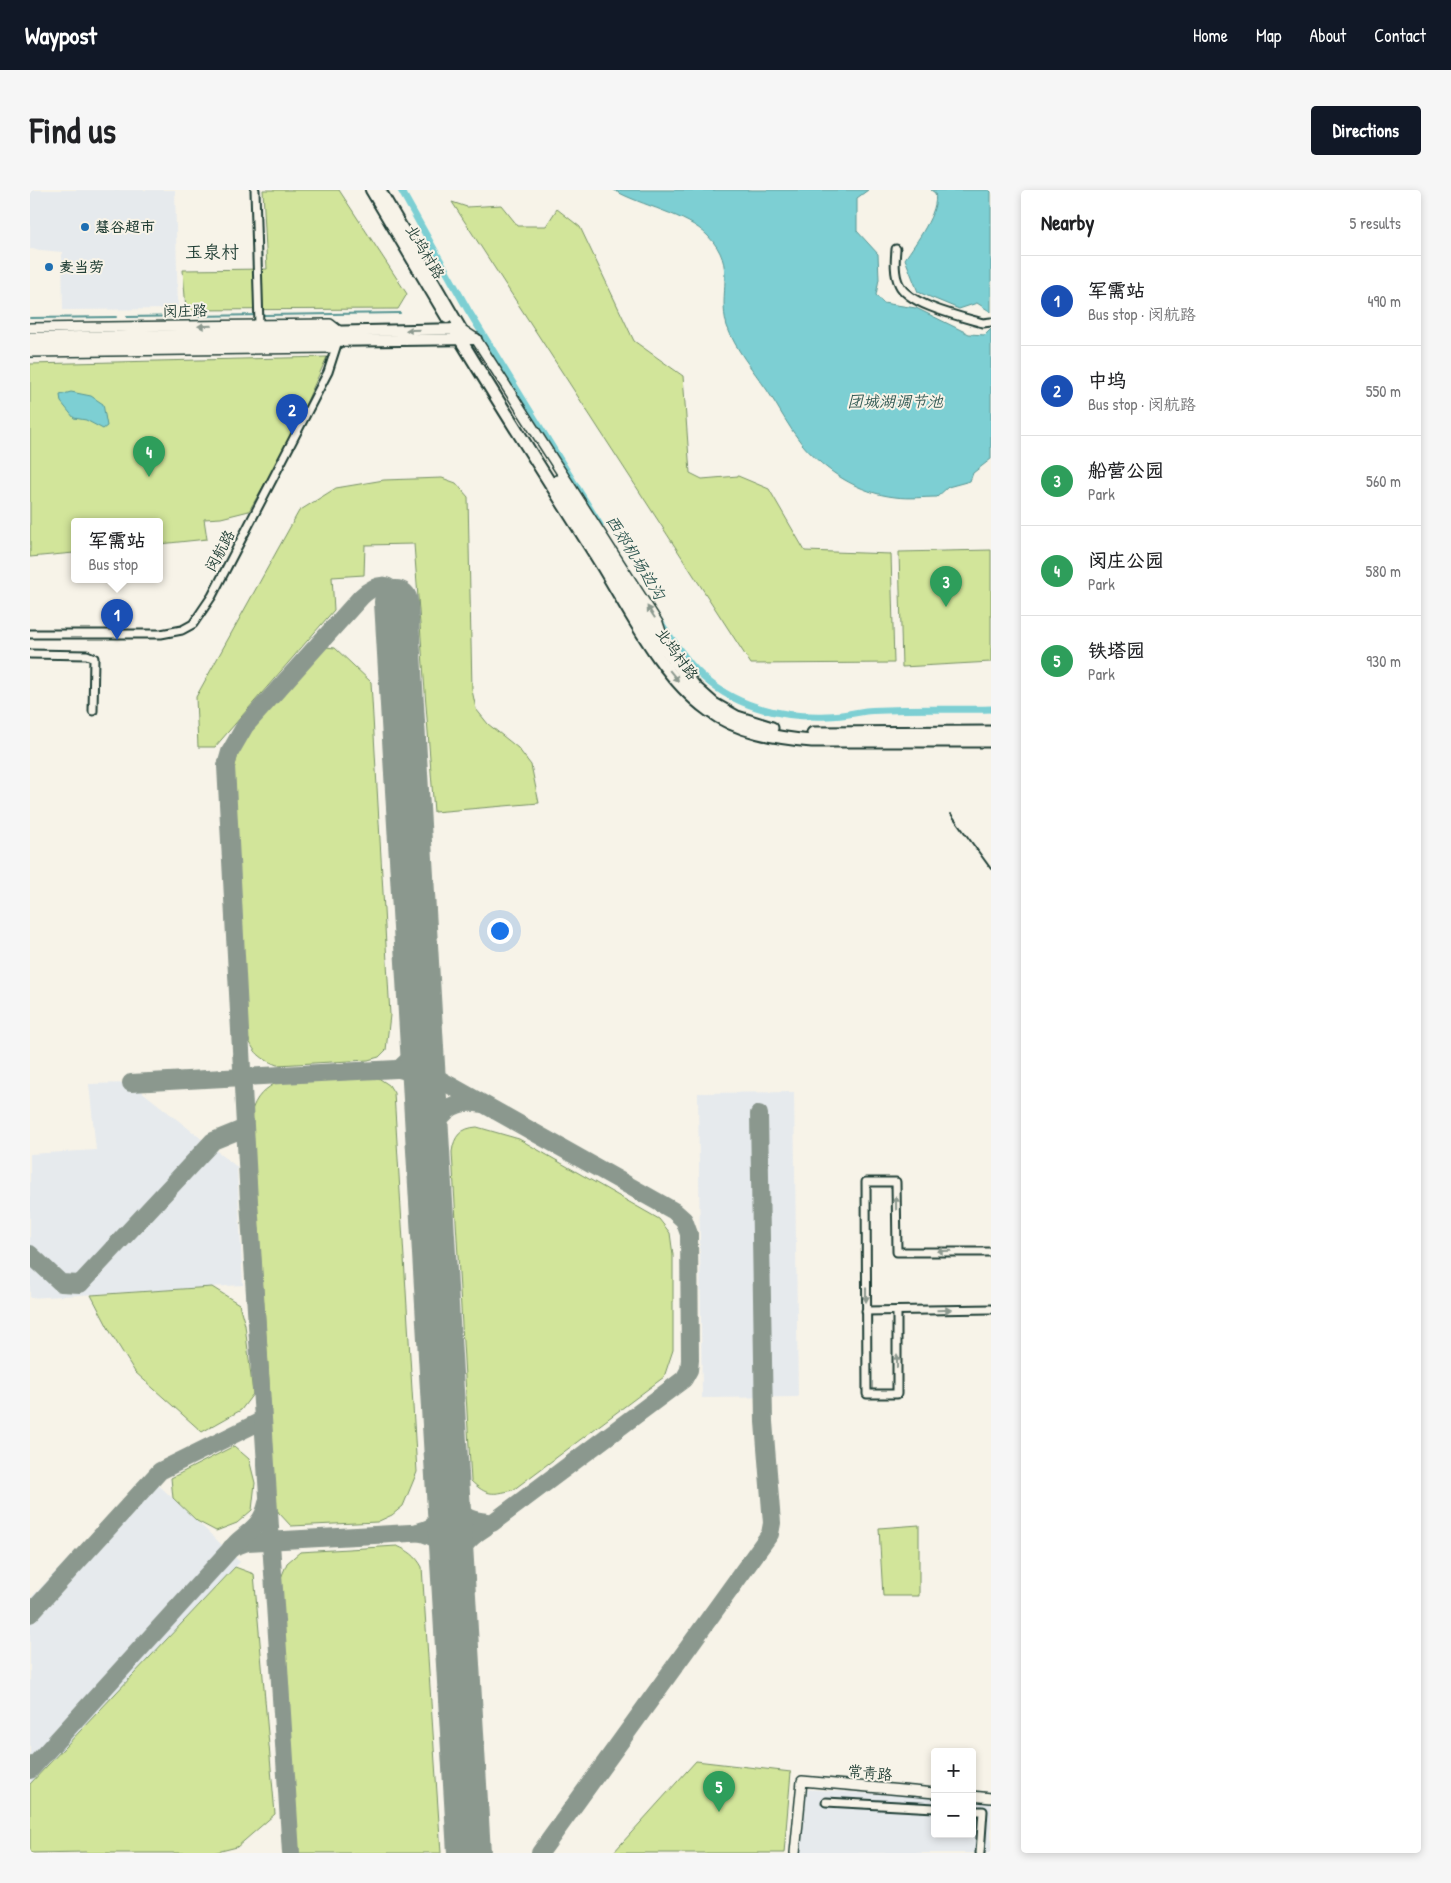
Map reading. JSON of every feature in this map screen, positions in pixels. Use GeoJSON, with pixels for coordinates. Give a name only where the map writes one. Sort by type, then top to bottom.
{"type":"FeatureCollection","features":[{"type":"Feature","properties":{"kind":"main road","name":"北坞村路"},"geometry":{"type":"LineString","coordinates":[[370,190],[670,656],[695,687],[714,704],[737,717],[763,726],[789,731],[813,733],[991,732]]}},
{"type":"Feature","properties":{"kind":"main road","name":"北坞村路"},"geometry":{"type":"LineString","coordinates":[[380,190],[464,335],[649,643],[687,693],[709,712],[734,725],[762,734],[789,739],[812,741],[991,740]]}},
{"type":"Feature","properties":{"kind":"main road","name":"闵庄路"},"geometry":{"type":"LineString","coordinates":[[30,338],[464,335]]}},
{"type":"Feature","properties":{"kind":"main road","name":"闵庄路"},"geometry":{"type":"LineString","coordinates":[[30,345],[338,336]]}},
{"type":"Feature","properties":{"kind":"street"},"geometry":{"type":"LineString","coordinates":[[255,190],[259,318]]}},
{"type":"Feature","properties":{"kind":"street"},"geometry":{"type":"LineString","coordinates":[[896,249],[895,268],[899,284],[910,296],[932,308],[983,323],[991,322]]}},
{"type":"Feature","properties":{"kind":"street","name":"闵庄路"},"geometry":{"type":"LineString","coordinates":[[30,328],[259,318],[330,324],[338,336],[330,348],[30,352]]}},
{"type":"Feature","properties":{"kind":"street","name":"闵航路"},"geometry":{"type":"LineString","coordinates":[[30,634],[161,634],[182,630],[192,624],[212,596],[328,372],[338,336]]}},
{"type":"Feature","properties":{"kind":"street"},"geometry":{"type":"LineString","coordinates":[[30,654],[87,655],[94,658],[92,711]]}},
{"type":"Feature","properties":{"kind":"street"},"geometry":{"type":"LineString","coordinates":[[897,1311],[897,1394],[867,1394],[866,1182],[896,1182],[897,1252],[991,1252]]}},
{"type":"Feature","properties":{"kind":"street"},"geometry":{"type":"LineString","coordinates":[[866,1311],[991,1308]]}},
{"type":"Feature","properties":{"kind":"street","name":"常青路"},"geometry":{"type":"LineString","coordinates":[[795,1853],[802,1780],[931,1793]]}},
{"type":"Feature","properties":{"kind":"street"},"geometry":{"type":"LineString","coordinates":[[976,1796],[991,1798]]}},
{"type":"Feature","properties":{"kind":"street"},"geometry":{"type":"LineString","coordinates":[[826,1802],[931,1808]]}},
{"type":"Feature","properties":{"kind":"street"},"geometry":{"type":"LineString","coordinates":[[976,1811],[983,1811],[980,1853]]}},
{"type":"Feature","properties":{"kind":"shaded area"},"geometry":{"type":"Polygon","coordinates":[[[30,190],[175,190],[178,309],[63,310],[62,252],[30,249],[30,190]]]}},
{"type":"Feature","properties":{"kind":"shaded area"},"geometry":{"type":"Polygon","coordinates":[[[131,1083],[237,1167],[243,1285],[30,1298],[30,1154],[96,1150],[89,1084],[131,1083]]]}},
{"type":"Feature","properties":{"kind":"shaded area"},"geometry":{"type":"Polygon","coordinates":[[[794,1092],[798,1397],[702,1398],[698,1093],[794,1092]]]}},
{"type":"Feature","properties":{"kind":"shaded area"},"geometry":{"type":"Polygon","coordinates":[[[148,1475],[240,1562],[30,1784],[30,1599],[148,1475]]]}},
{"type":"Feature","properties":{"kind":"shaded area"},"geometry":{"type":"Polygon","coordinates":[[[805,1789],[931,1798],[931,1838],[976,1838],[976,1801],[991,1803],[991,1853],[799,1853],[805,1789]]]}},
{"type":"Feature","properties":{"kind":"green space"},"geometry":{"type":"Polygon","coordinates":[[[263,190],[339,190],[407,294],[398,309],[186,310],[183,270],[267,269],[263,190]]]}},
{"type":"Feature","properties":{"kind":"green space"},"geometry":{"type":"Polygon","coordinates":[[[452,202],[467,207],[501,205],[518,226],[546,226],[557,209],[580,227],[634,341],[683,376],[690,473],[702,479],[738,476],[769,489],[805,551],[891,554],[894,663],[751,664],[452,202]]]}},
{"type":"Feature","properties":{"kind":"green space"},"geometry":{"type":"Polygon","coordinates":[[[327,357],[288,443],[249,511],[221,518],[204,519],[207,539],[163,544],[163,518],[71,518],[71,553],[30,557],[30,364],[327,357]]]}},
{"type":"Feature","properties":{"kind":"green space"},"geometry":{"type":"Polygon","coordinates":[[[442,478],[456,483],[468,497],[472,690],[476,709],[488,724],[518,748],[531,765],[539,803],[434,812],[414,544],[365,545],[364,575],[332,577],[334,610],[215,747],[198,747],[196,697],[299,511],[336,488],[384,480],[442,478]]]}},
{"type":"Feature","properties":{"kind":"green space"},"geometry":{"type":"Polygon","coordinates":[[[991,550],[991,662],[902,667],[899,552],[991,550]]]}},
{"type":"Feature","properties":{"kind":"green space"},"geometry":{"type":"Polygon","coordinates":[[[326,647],[335,648],[371,682],[390,1015],[386,1050],[379,1057],[368,1060],[277,1065],[256,1052],[250,1043],[246,1030],[232,778],[240,745],[248,731],[321,649],[326,647]]]}},
{"type":"Feature","properties":{"kind":"green space"},"geometry":{"type":"Polygon","coordinates":[[[374,1075],[389,1085],[394,1093],[417,1472],[403,1506],[392,1515],[377,1522],[291,1526],[273,1503],[269,1381],[251,1114],[261,1094],[280,1081],[374,1075]]]}},
{"type":"Feature","properties":{"kind":"green space"},"geometry":{"type":"Polygon","coordinates":[[[477,1127],[519,1139],[659,1219],[670,1233],[673,1255],[673,1350],[664,1377],[513,1490],[500,1493],[486,1492],[471,1481],[452,1152],[454,1141],[459,1134],[467,1129],[477,1127]]]}},
{"type":"Feature","properties":{"kind":"green space"},"geometry":{"type":"Polygon","coordinates":[[[212,1287],[239,1304],[245,1325],[253,1394],[241,1410],[202,1432],[135,1372],[112,1335],[91,1295],[212,1287]]]}},
{"type":"Feature","properties":{"kind":"green space"},"geometry":{"type":"Polygon","coordinates":[[[234,1446],[249,1459],[255,1483],[252,1510],[237,1523],[216,1531],[197,1521],[173,1498],[171,1478],[234,1446]]]}},
{"type":"Feature","properties":{"kind":"green space"},"geometry":{"type":"Polygon","coordinates":[[[919,1525],[919,1596],[883,1596],[879,1528],[919,1525]]]}},
{"type":"Feature","properties":{"kind":"green space"},"geometry":{"type":"Polygon","coordinates":[[[397,1546],[412,1554],[422,1567],[441,1853],[298,1853],[281,1578],[287,1563],[300,1552],[397,1546]]]}},
{"type":"Feature","properties":{"kind":"green space"},"geometry":{"type":"Polygon","coordinates":[[[235,1567],[254,1574],[275,1814],[237,1847],[213,1853],[30,1853],[30,1784],[235,1567]]]}},
{"type":"Feature","properties":{"kind":"green space"},"geometry":{"type":"Polygon","coordinates":[[[696,1761],[791,1772],[784,1853],[613,1853],[696,1761]]]}},
{"type":"Feature","properties":{"kind":"water","name":"团城湖调节池"},"geometry":{"type":"Polygon","coordinates":[[[614,190],[868,190],[857,198],[857,231],[878,254],[879,279],[876,295],[883,303],[916,308],[969,334],[985,335],[991,329],[991,459],[973,473],[970,481],[948,487],[937,497],[906,498],[882,495],[856,486],[832,472],[811,454],[797,438],[730,335],[724,302],[725,269],[717,247],[699,228],[676,216],[614,190]]]}},
{"type":"Feature","properties":{"kind":"water"},"geometry":{"type":"Polygon","coordinates":[[[931,190],[991,190],[991,312],[977,303],[959,309],[918,292],[905,259],[926,227],[934,209],[935,193],[931,190]]]}},
{"type":"Feature","properties":{"kind":"water"},"geometry":{"type":"Polygon","coordinates":[[[71,392],[91,396],[103,404],[107,426],[103,429],[86,420],[74,418],[61,402],[60,395],[71,392]]]}},
{"type":"Feature","properties":{"kind":"waterway","name":"西郊机场边沟"},"geometry":{"type":"LineString","coordinates":[[401,190],[468,310],[600,525]]}},
{"type":"Feature","properties":{"kind":"waterway"},"geometry":{"type":"LineString","coordinates":[[127,317],[400,313]]}},
{"type":"Feature","properties":{"kind":"waterway"},"geometry":{"type":"LineString","coordinates":[[30,318],[116,317]]}},
{"type":"Feature","properties":{"kind":"waterway","name":"西郊机场边沟"},"geometry":{"type":"LineString","coordinates":[[658,619],[686,659],[710,683],[741,701],[774,712],[792,715],[838,716],[881,710],[991,709]]}},
{"type":"Feature","properties":{"kind":"taxiway"},"geometry":{"type":"LineString","coordinates":[[291,1853],[249,1201],[226,766],[230,752],[245,726],[366,592],[377,587],[387,586],[394,594],[396,602]]}},
{"type":"Feature","properties":{"kind":"taxiway"},"geometry":{"type":"LineString","coordinates":[[422,1040],[414,1055],[399,1069],[409,1072],[418,1081],[425,1094]]}},
{"type":"Feature","properties":{"kind":"taxiway"},"geometry":{"type":"LineString","coordinates":[[131,1083],[416,1068],[423,1070],[674,1211],[684,1220],[689,1234],[690,1360],[689,1370],[684,1379],[492,1523],[464,1530],[247,1542],[231,1548]]}},
{"type":"Feature","properties":{"kind":"taxiway"},"geometry":{"type":"LineString","coordinates":[[428,1141],[437,1123],[448,1110],[462,1104],[482,1104]]}},
{"type":"Feature","properties":{"kind":"taxiway"},"geometry":{"type":"LineString","coordinates":[[540,1853],[770,1534],[772,1523],[764,1422],[759,1114]]}},
{"type":"Feature","properties":{"kind":"taxiway"},"geometry":{"type":"LineString","coordinates":[[30,1254],[61,1283],[80,1284],[213,1141],[245,1128]]}},
{"type":"Feature","properties":{"kind":"taxiway"},"geometry":{"type":"LineString","coordinates":[[30,1614],[160,1471],[263,1420]]}},
{"type":"Feature","properties":{"kind":"taxiway"},"geometry":{"type":"LineString","coordinates":[[452,1563],[447,1551],[440,1542],[418,1532],[432,1527],[441,1519],[446,1509],[448,1494],[454,1506],[463,1515],[474,1520],[488,1522]]}},
{"type":"Feature","properties":{"kind":"taxiway"},"geometry":{"type":"LineString","coordinates":[[30,1770],[237,1542],[256,1526],[263,1516],[267,1503]]}},
{"type":"Feature","properties":{"kind":"taxiway"},"geometry":{"type":"LineString","coordinates":[[453,1580],[456,1562],[462,1549],[471,1538],[486,1527]]}},
{"type":"Feature","properties":{"kind":"runway"},"geometry":{"type":"LineString","coordinates":[[396,602],[469,1853]]}},
{"type":"Feature","properties":{"kind":"railway"},"geometry":{"type":"LineString","coordinates":[[951,814],[991,869]]}},
{"type":"Feature","properties":{"kind":"place","name":"慧谷超市"},"geometry":{"type":"Point","coordinates":[85,227]}},
{"type":"Feature","properties":{"kind":"place","name":"麦当劳"},"geometry":{"type":"Point","coordinates":[49,267]}},
{"type":"Feature","properties":{"kind":"place","name":"中坞"},"geometry":{"type":"Point","coordinates":[292,435]}},
{"type":"Feature","properties":{"kind":"place","name":"闵庄公园"},"geometry":{"type":"Point","coordinates":[149,477]}},
{"type":"Feature","properties":{"kind":"place","name":"船营公园"},"geometry":{"type":"Point","coordinates":[946,607]}},
{"type":"Feature","properties":{"kind":"place","name":"军需站"},"geometry":{"type":"Point","coordinates":[117,640]}},
{"type":"Feature","properties":{"kind":"place","name":"铁塔园"},"geometry":{"type":"Point","coordinates":[719,1812]}},
{"type":"Feature","properties":{"kind":"district","name":"玉泉村"},"geometry":{"type":"Point","coordinates":[212,252]}}]}
